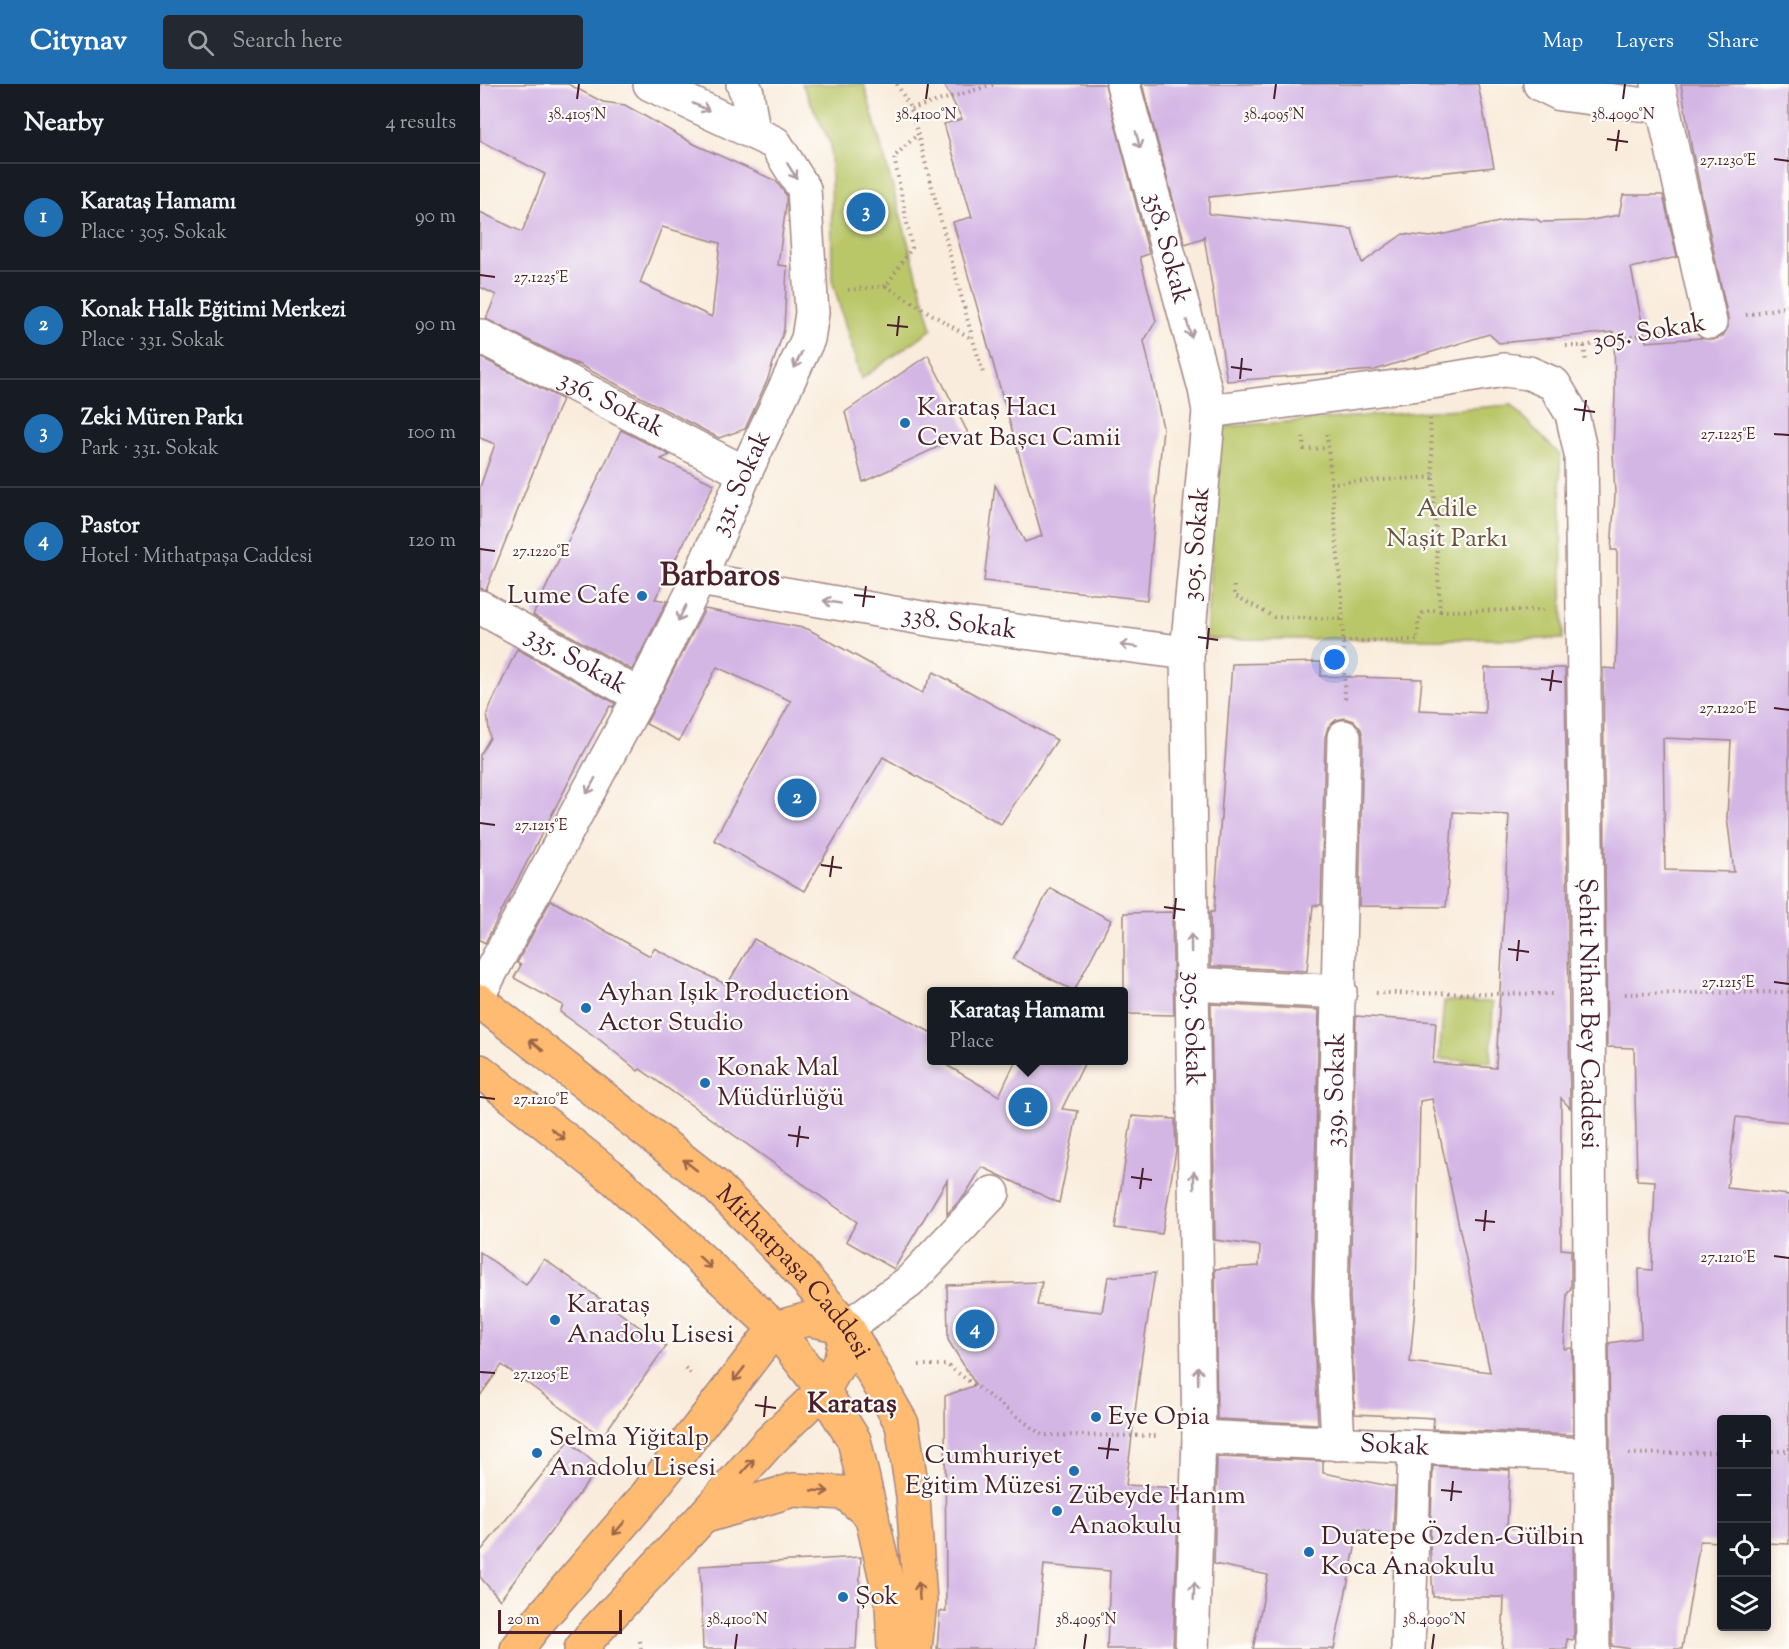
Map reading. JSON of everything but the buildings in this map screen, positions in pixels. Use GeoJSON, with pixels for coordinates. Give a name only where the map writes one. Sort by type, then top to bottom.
{"type":"FeatureCollection","features":[{"type":"Feature","properties":{"kind":"main road","name":"Mithatpaşa Caddesi"},"geometry":{"type":"LineString","coordinates":[[480,1001],[716,1186],[792,1264],[847,1327],[902,1424],[913,1496],[920,1602],[915,1649]]}},
{"type":"Feature","properties":{"kind":"main road","name":"Mithatpaşa Caddesi"},"geometry":{"type":"LineString","coordinates":[[480,1071],[616,1180],[775,1328],[823,1390],[855,1440],[892,1605],[894,1649]]}},
{"type":"Feature","properties":{"kind":"main road"},"geometry":{"type":"LineString","coordinates":[[517,1649],[646,1496],[775,1328],[808,1319],[847,1327],[841,1360],[823,1390],[768,1443],[581,1649]]}},
{"type":"Feature","properties":{"kind":"main road"},"geometry":{"type":"LineString","coordinates":[[703,1517],[793,1490],[845,1493],[872,1516]]}},
{"type":"Feature","properties":{"kind":"street","name":"331. Sokak"},"geometry":{"type":"LineString","coordinates":[[480,992],[640,696],[699,579],[745,473],[808,339],[812,313],[804,189],[775,143],[753,130],[650,84]]}},
{"type":"Feature","properties":{"kind":"street"},"geometry":{"type":"LineString","coordinates":[[743,84],[747,93],[753,130]]}},
{"type":"Feature","properties":{"kind":"street","name":"358. Sokak"},"geometry":{"type":"LineString","coordinates":[[1123,84],[1209,411]]}},
{"type":"Feature","properties":{"kind":"street"},"geometry":{"type":"LineString","coordinates":[[1540,84],[1560,94],[1660,96],[1710,322]]}},
{"type":"Feature","properties":{"kind":"street","name":"336. Sokak"},"geometry":{"type":"LineString","coordinates":[[480,336],[745,473]]}},
{"type":"Feature","properties":{"kind":"street","name":"Şehit Nihat Bey Caddesi"},"geometry":{"type":"LineString","coordinates":[[1426,383],[1504,370],[1529,373],[1554,384],[1572,414],[1581,454],[1593,1649]]}},
{"type":"Feature","properties":{"kind":"street"},"geometry":{"type":"LineString","coordinates":[[1209,411],[1426,383]]}},
{"type":"Feature","properties":{"kind":"street","name":"305. Sokak"},"geometry":{"type":"LineString","coordinates":[[1192,1649],[1198,1437],[1187,653],[1209,411]]}},
{"type":"Feature","properties":{"kind":"street","name":"338. Sokak"},"geometry":{"type":"LineString","coordinates":[[699,579],[939,621],[1187,653]]}},
{"type":"Feature","properties":{"kind":"street","name":"335. Sokak"},"geometry":{"type":"LineString","coordinates":[[480,607],[640,696]]}},
{"type":"Feature","properties":{"kind":"street","name":"339. Sokak"},"geometry":{"type":"LineString","coordinates":[[1338,1444],[1331,1297],[1340,992],[1344,737]]}},
{"type":"Feature","properties":{"kind":"street"},"geometry":{"type":"LineString","coordinates":[[1191,984],[1340,992]]}},
{"type":"Feature","properties":{"kind":"street"},"geometry":{"type":"LineString","coordinates":[[847,1327],[909,1282],[993,1193]]}},
{"type":"Feature","properties":{"kind":"street","name":"Sokak"},"geometry":{"type":"LineString","coordinates":[[1198,1437],[1592,1455]]}},
{"type":"Feature","properties":{"kind":"street"},"geometry":{"type":"LineString","coordinates":[[1408,1649],[1415,1447]]}},
{"type":"Feature","properties":{"kind":"path"},"geometry":{"type":"LineString","coordinates":[[897,84],[911,110],[984,376]]}},
{"type":"Feature","properties":{"kind":"path"},"geometry":{"type":"LineString","coordinates":[[911,110],[995,84]]}},
{"type":"Feature","properties":{"kind":"path"},"geometry":{"type":"LineString","coordinates":[[886,286],[912,248],[894,157],[917,135]]}},
{"type":"Feature","properties":{"kind":"path"},"geometry":{"type":"LineString","coordinates":[[812,313],[848,310],[847,290],[886,286],[973,340]]}},
{"type":"Feature","properties":{"kind":"path","name":"305. Sokak"},"geometry":{"type":"LineString","coordinates":[[1562,346],[1584,346],[1789,306]]}},
{"type":"Feature","properties":{"kind":"path"},"geometry":{"type":"LineString","coordinates":[[1426,383],[1434,477],[1440,611]]}},
{"type":"Feature","properties":{"kind":"path"},"geometry":{"type":"LineString","coordinates":[[1327,429],[1342,619],[1344,737]]}},
{"type":"Feature","properties":{"kind":"path"},"geometry":{"type":"LineString","coordinates":[[1330,483],[1434,477]]}},
{"type":"Feature","properties":{"kind":"path"},"geometry":{"type":"LineString","coordinates":[[1234,584],[1234,595],[1274,617],[1342,619]]}},
{"type":"Feature","properties":{"kind":"path"},"geometry":{"type":"LineString","coordinates":[[1343,641],[1418,640],[1418,623],[1423,613],[1432,610],[1527,610]]}},
{"type":"Feature","properties":{"kind":"path"},"geometry":{"type":"LineString","coordinates":[[920,1365],[947,1365],[1042,1435],[1198,1437]]}},
{"type":"Feature","properties":{"kind":"path"},"geometry":{"type":"LineString","coordinates":[[1771,1451],[1789,1450]]}},
{"type":"Feature","properties":{"kind":"path"},"geometry":{"type":"LineString","coordinates":[[1592,1455],[1717,1452]]}},
{"type":"Feature","properties":{"kind":"green space"},"geometry":{"type":"Polygon","coordinates":[[[802,84],[864,84],[932,329],[861,379],[832,280],[831,145],[802,84]]]}},
{"type":"Feature","properties":{"kind":"green space","name":"Adile Naşit Parkı"},"geometry":{"type":"Polygon","coordinates":[[[1511,405],[1560,455],[1563,639],[1206,639],[1219,427],[1511,405]]]}},
{"type":"Feature","properties":{"kind":"green space"},"geometry":{"type":"Polygon","coordinates":[[[1444,1001],[1493,1002],[1491,1062],[1439,1059],[1444,1001]]]}},
{"type":"Feature","properties":{"kind":"place","name":"Zeki Müren Parkı"},"geometry":{"type":"Point","coordinates":[866,212]}},
{"type":"Feature","properties":{"kind":"place","name":"Karataş Hacı Cevat Başcı Camii"},"geometry":{"type":"Point","coordinates":[905,423]}},
{"type":"Feature","properties":{"kind":"place","name":"Lume Cafe"},"geometry":{"type":"Point","coordinates":[642,596]}},
{"type":"Feature","properties":{"kind":"place","name":"Konak Halk Eğitimi Merkezi"},"geometry":{"type":"Point","coordinates":[797,798]}},
{"type":"Feature","properties":{"kind":"place","name":"Ayhan Işık Production Actor Studio"},"geometry":{"type":"Point","coordinates":[586,1008]}},
{"type":"Feature","properties":{"kind":"place","name":"Konak Mal Müdürlüğü"},"geometry":{"type":"Point","coordinates":[705,1083]}},
{"type":"Feature","properties":{"kind":"place","name":"Karataş Hamamı"},"geometry":{"type":"Point","coordinates":[1028,1107]}},
{"type":"Feature","properties":{"kind":"place","name":"Karataş Anadolu Lisesi"},"geometry":{"type":"Point","coordinates":[555,1320]}},
{"type":"Feature","properties":{"kind":"place","name":"Pastor"},"geometry":{"type":"Point","coordinates":[975,1329]}},
{"type":"Feature","properties":{"kind":"place","name":"Eye Opia"},"geometry":{"type":"Point","coordinates":[1096,1417]}},
{"type":"Feature","properties":{"kind":"place","name":"Selma Yiğitalp Anadolu Lisesi"},"geometry":{"type":"Point","coordinates":[537,1453]}},
{"type":"Feature","properties":{"kind":"place","name":"Cumhuriyet Eğitim Müzesi"},"geometry":{"type":"Point","coordinates":[1074,1471]}},
{"type":"Feature","properties":{"kind":"place","name":"Zübeyde Hanım Anaokulu"},"geometry":{"type":"Point","coordinates":[1057,1511]}},
{"type":"Feature","properties":{"kind":"place","name":"Duatepe Özden-Gülbin Koca Anaokulu"},"geometry":{"type":"Point","coordinates":[1309,1552]}},
{"type":"Feature","properties":{"kind":"place","name":"Şok"},"geometry":{"type":"Point","coordinates":[843,1597]}},
{"type":"Feature","properties":{"kind":"district","name":"Barbaros"},"geometry":{"type":"Point","coordinates":[720,577]}},
{"type":"Feature","properties":{"kind":"district","name":"Karataş"},"geometry":{"type":"Point","coordinates":[852,1405]}}]}
